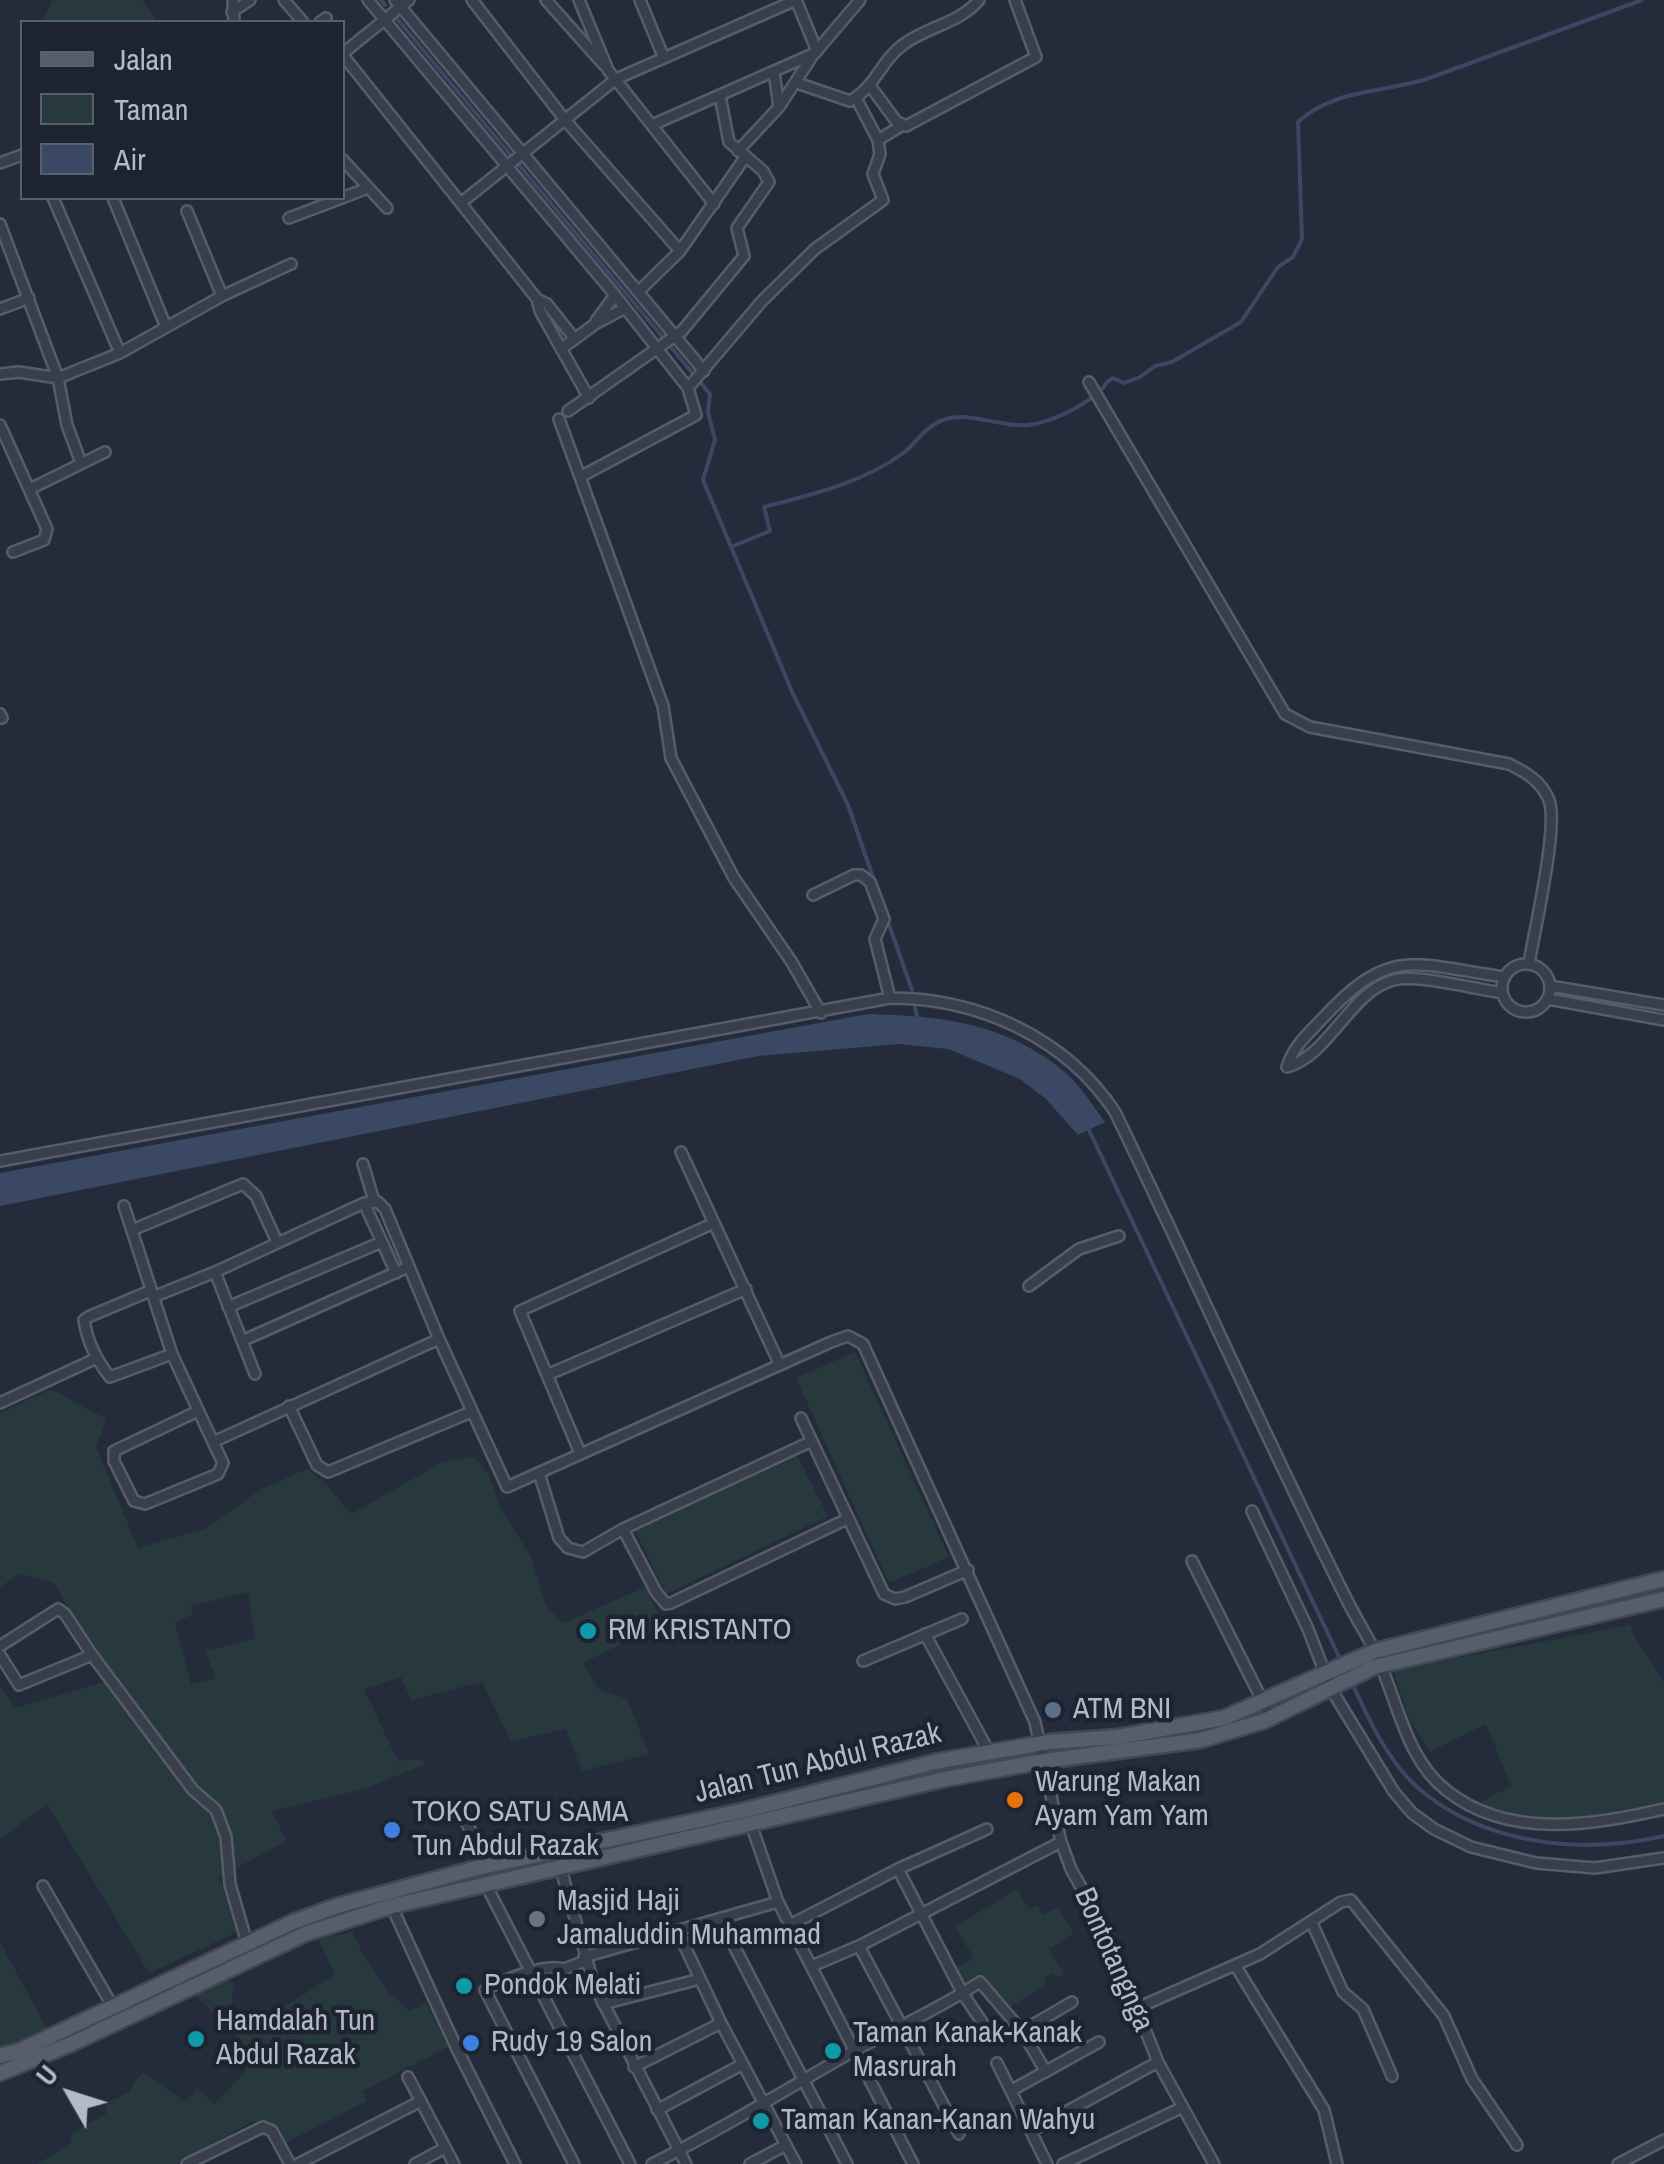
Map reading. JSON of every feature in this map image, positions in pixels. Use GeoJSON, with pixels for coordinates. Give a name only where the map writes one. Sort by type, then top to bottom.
{"type":"FeatureCollection","features":[{"type":"Feature","properties":{"kind":"main road"},"geometry":{"type":"LineString","coordinates":[[1331,1681],[1374,1659],[1664,1579]]}},
{"type":"Feature","properties":{"kind":"main road"},"geometry":{"type":"LineString","coordinates":[[1374,1659],[1664,1600]]}},
{"type":"Feature","properties":{"kind":"main road","name":"Jalan Tun Abdul Razak"},"geometry":{"type":"LineString","coordinates":[[0,2056],[19,2051],[309,1916],[560,1866],[749,1818],[939,1761],[1224,1718],[1331,1681]]}},
{"type":"Feature","properties":{"kind":"main road","name":"Jalan Tun Abdul Razak"},"geometry":{"type":"LineString","coordinates":[[0,2073],[308,1933],[388,1900],[490,1866],[946,1779],[1202,1740],[1270,1718],[1331,1681]]}},
{"type":"Feature","properties":{"kind":"street"},"geometry":{"type":"LineString","coordinates":[[233,17],[234,0]]}},
{"type":"Feature","properties":{"kind":"street"},"geometry":{"type":"LineString","coordinates":[[233,17],[250,0]]}},
{"type":"Feature","properties":{"kind":"street"},"geometry":{"type":"LineString","coordinates":[[284,0],[301,20]]}},
{"type":"Feature","properties":{"kind":"street"},"geometry":{"type":"LineString","coordinates":[[368,0],[688,388],[696,415],[580,477]]}},
{"type":"Feature","properties":{"kind":"street"},"geometry":{"type":"LineString","coordinates":[[472,0],[565,120],[680,251]]}},
{"type":"Feature","properties":{"kind":"street"},"geometry":{"type":"LineString","coordinates":[[546,0],[616,79],[714,204]]}},
{"type":"Feature","properties":{"kind":"street"},"geometry":{"type":"LineString","coordinates":[[579,0],[608,70]]}},
{"type":"Feature","properties":{"kind":"street"},"geometry":{"type":"LineString","coordinates":[[462,202],[616,79],[663,56],[796,0],[816,52]]}},
{"type":"Feature","properties":{"kind":"street"},"geometry":{"type":"LineString","coordinates":[[638,292],[680,251],[714,204],[742,153],[816,52],[860,0]]}},
{"type":"Feature","properties":{"kind":"street"},"geometry":{"type":"LineString","coordinates":[[797,82],[844,100],[856,98],[871,86],[885,63],[905,43],[966,12],[979,0]]}},
{"type":"Feature","properties":{"kind":"street"},"geometry":{"type":"LineString","coordinates":[[878,140],[1036,58],[1015,0]]}},
{"type":"Feature","properties":{"kind":"street"},"geometry":{"type":"LineString","coordinates":[[642,1],[663,56]]}},
{"type":"Feature","properties":{"kind":"street"},"geometry":{"type":"LineString","coordinates":[[345,52],[401,2],[704,371]]}},
{"type":"Feature","properties":{"kind":"street"},"geometry":{"type":"LineString","coordinates":[[652,125],[816,52]]}},
{"type":"Feature","properties":{"kind":"street"},"geometry":{"type":"LineString","coordinates":[[345,58],[537,298],[547,304],[574,338]]}},
{"type":"Feature","properties":{"kind":"street"},"geometry":{"type":"LineString","coordinates":[[774,72],[779,107]]}},
{"type":"Feature","properties":{"kind":"street"},"geometry":{"type":"LineString","coordinates":[[871,86],[902,126]]}},
{"type":"Feature","properties":{"kind":"street"},"geometry":{"type":"LineString","coordinates":[[568,411],[675,338],[745,254],[737,228],[769,182],[764,171],[728,142],[720,96]]}},
{"type":"Feature","properties":{"kind":"street"},"geometry":{"type":"LineString","coordinates":[[688,388],[762,301],[815,250],[883,200],[874,174],[880,154],[878,140],[856,98]]}},
{"type":"Feature","properties":{"kind":"street"},"geometry":{"type":"LineString","coordinates":[[345,162],[387,208]]}},
{"type":"Feature","properties":{"kind":"street"},"geometry":{"type":"LineString","coordinates":[[345,197],[368,188]]}},
{"type":"Feature","properties":{"kind":"street"},"geometry":{"type":"LineString","coordinates":[[53,200],[120,353]]}},
{"type":"Feature","properties":{"kind":"street"},"geometry":{"type":"LineString","coordinates":[[114,200],[166,327]]}},
{"type":"Feature","properties":{"kind":"street"},"geometry":{"type":"LineString","coordinates":[[306,200],[311,210]]}},
{"type":"Feature","properties":{"kind":"street"},"geometry":{"type":"LineString","coordinates":[[289,218],[337,200]]}},
{"type":"Feature","properties":{"kind":"street"},"geometry":{"type":"LineString","coordinates":[[187,211],[222,296]]}},
{"type":"Feature","properties":{"kind":"street"},"geometry":{"type":"LineString","coordinates":[[1,229],[58,378],[67,425],[82,463]]}},
{"type":"Feature","properties":{"kind":"street"},"geometry":{"type":"LineString","coordinates":[[0,374],[19,372],[58,378],[120,353],[222,296],[291,264]]}},
{"type":"Feature","properties":{"kind":"street"},"geometry":{"type":"LineString","coordinates":[[594,324],[614,296]]}},
{"type":"Feature","properties":{"kind":"street"},"geometry":{"type":"LineString","coordinates":[[0,309],[29,298]]}},
{"type":"Feature","properties":{"kind":"street"},"geometry":{"type":"LineString","coordinates":[[537,298],[540,311],[589,398]]}},
{"type":"Feature","properties":{"kind":"street"},"geometry":{"type":"LineString","coordinates":[[561,349],[594,324],[625,308]]}},
{"type":"Feature","properties":{"kind":"street"},"geometry":{"type":"LineString","coordinates":[[1088,382],[1285,714],[1310,727],[1510,764],[1542,787],[1553,815],[1529,964]]}},
{"type":"Feature","properties":{"kind":"street"},"geometry":{"type":"LineString","coordinates":[[559,419],[663,706],[672,758],[734,878],[821,1013]]}},
{"type":"Feature","properties":{"kind":"street"},"geometry":{"type":"LineString","coordinates":[[0,425],[46,534],[37,544],[13,552]]}},
{"type":"Feature","properties":{"kind":"street"},"geometry":{"type":"LineString","coordinates":[[30,489],[105,452]]}},
{"type":"Feature","properties":{"kind":"street"},"geometry":{"type":"LineString","coordinates":[[813,894],[854,875],[860,874],[870,882],[884,919],[874,939],[890,998]]}},
{"type":"Feature","properties":{"kind":"street"},"geometry":{"type":"LineString","coordinates":[[1502,992],[1408,978],[1391,980],[1347,1015],[1302,1063],[1288,1067],[1293,1048],[1354,986],[1392,964],[1422,962],[1504,977]]}},
{"type":"Feature","properties":{"kind":"street"},"geometry":{"type":"LineString","coordinates":[[1529,964],[1541,969],[1550,986],[1548,999],[1538,1010],[1522,1012],[1509,1006],[1502,992],[1504,977],[1517,966],[1529,964]]}},
{"type":"Feature","properties":{"kind":"street"},"geometry":{"type":"LineString","coordinates":[[1550,986],[1664,1005]]}},
{"type":"Feature","properties":{"kind":"street"},"geometry":{"type":"LineString","coordinates":[[0,1161],[890,998],[937,1001],[1018,1027],[1063,1053],[1106,1097],[1432,1777],[1471,1807],[1502,1817],[1566,1826],[1664,1809]]}},
{"type":"Feature","properties":{"kind":"street"},"geometry":{"type":"LineString","coordinates":[[1548,999],[1664,1020]]}},
{"type":"Feature","properties":{"kind":"street"},"geometry":{"type":"LineString","coordinates":[[681,1152],[778,1363]]}},
{"type":"Feature","properties":{"kind":"street"},"geometry":{"type":"LineString","coordinates":[[362,1164],[369,1202],[396,1272]]}},
{"type":"Feature","properties":{"kind":"street"},"geometry":{"type":"LineString","coordinates":[[132,1230],[239,1184],[256,1196],[277,1242]]}},
{"type":"Feature","properties":{"kind":"street"},"geometry":{"type":"LineString","coordinates":[[172,1354],[115,1377],[106,1374],[84,1320],[214,1272],[369,1202],[385,1209],[507,1487],[539,1474],[559,1538],[568,1548],[582,1552],[623,1528],[812,1441]]}},
{"type":"Feature","properties":{"kind":"street"},"geometry":{"type":"LineString","coordinates":[[124,1206],[172,1354],[223,1462],[218,1474],[145,1504],[134,1501],[114,1461],[114,1451],[198,1411]]}},
{"type":"Feature","properties":{"kind":"street"},"geometry":{"type":"LineString","coordinates":[[520,1311],[714,1224]]}},
{"type":"Feature","properties":{"kind":"street"},"geometry":{"type":"LineString","coordinates":[[1029,1286],[1079,1249],[1120,1236]]}},
{"type":"Feature","properties":{"kind":"street"},"geometry":{"type":"LineString","coordinates":[[228,1306],[382,1242]]}},
{"type":"Feature","properties":{"kind":"street"},"geometry":{"type":"LineString","coordinates":[[244,1340],[408,1267]]}},
{"type":"Feature","properties":{"kind":"street"},"geometry":{"type":"LineString","coordinates":[[214,1272],[255,1374]]}},
{"type":"Feature","properties":{"kind":"street"},"geometry":{"type":"LineString","coordinates":[[547,1375],[746,1288]]}},
{"type":"Feature","properties":{"kind":"street"},"geometry":{"type":"LineString","coordinates":[[514,1298],[580,1453]]}},
{"type":"Feature","properties":{"kind":"street","name":"Bontotangnga"},"geometry":{"type":"LineString","coordinates":[[539,1474],[778,1363],[848,1336],[863,1344],[968,1570],[1042,1744],[1061,1842],[1078,1882],[1108,1936],[1158,2062],[1214,2164]]}},
{"type":"Feature","properties":{"kind":"street"},"geometry":{"type":"LineString","coordinates":[[213,1442],[439,1339]]}},
{"type":"Feature","properties":{"kind":"street"},"geometry":{"type":"LineString","coordinates":[[0,1403],[97,1358]]}},
{"type":"Feature","properties":{"kind":"street"},"geometry":{"type":"LineString","coordinates":[[289,1406],[317,1465],[328,1472],[471,1412]]}},
{"type":"Feature","properties":{"kind":"street"},"geometry":{"type":"LineString","coordinates":[[801,1418],[879,1588],[888,1597],[904,1597],[968,1570]]}},
{"type":"Feature","properties":{"kind":"street"},"geometry":{"type":"LineString","coordinates":[[1252,1512],[1331,1681],[1402,1804],[1421,1820],[1454,1840],[1508,1858],[1582,1868],[1664,1858]]}},
{"type":"Feature","properties":{"kind":"street"},"geometry":{"type":"LineString","coordinates":[[623,1528],[656,1592],[670,1604],[847,1519]]}},
{"type":"Feature","properties":{"kind":"street"},"geometry":{"type":"LineString","coordinates":[[1192,1561],[1270,1718]]}},
{"type":"Feature","properties":{"kind":"street"},"geometry":{"type":"LineString","coordinates":[[0,1646],[58,1610],[65,1614],[193,1790],[216,1810],[226,1837],[230,1884],[247,1944]]}},
{"type":"Feature","properties":{"kind":"street"},"geometry":{"type":"LineString","coordinates":[[863,1661],[962,1619]]}},
{"type":"Feature","properties":{"kind":"street"},"geometry":{"type":"LineString","coordinates":[[925,1634],[989,1752]]}},
{"type":"Feature","properties":{"kind":"street"},"geometry":{"type":"LineString","coordinates":[[0,1655],[19,1686],[92,1654]]}},
{"type":"Feature","properties":{"kind":"street"},"geometry":{"type":"LineString","coordinates":[[749,1818],[778,1902],[913,2164]]}},
{"type":"Feature","properties":{"kind":"street"},"geometry":{"type":"LineString","coordinates":[[466,1822],[490,1866]]}},
{"type":"Feature","properties":{"kind":"street"},"geometry":{"type":"LineString","coordinates":[[790,1925],[898,1869],[987,1829]]}},
{"type":"Feature","properties":{"kind":"street"},"geometry":{"type":"LineString","coordinates":[[812,1966],[859,1946],[1061,1842]]}},
{"type":"Feature","properties":{"kind":"street"},"geometry":{"type":"LineString","coordinates":[[560,1866],[584,1959],[603,2004],[686,2164]]}},
{"type":"Feature","properties":{"kind":"street"},"geometry":{"type":"LineString","coordinates":[[898,1869],[963,1994],[982,2022]]}},
{"type":"Feature","properties":{"kind":"street"},"geometry":{"type":"LineString","coordinates":[[485,1883],[630,2164]]}},
{"type":"Feature","properties":{"kind":"street"},"geometry":{"type":"LineString","coordinates":[[43,1886],[113,2007]]}},
{"type":"Feature","properties":{"kind":"street"},"geometry":{"type":"LineString","coordinates":[[388,1900],[515,2164]]}},
{"type":"Feature","properties":{"kind":"street"},"geometry":{"type":"LineString","coordinates":[[1137,2008],[1235,1966],[1344,1901],[1354,1903],[1444,2016],[1472,2079],[1517,2145]]}},
{"type":"Feature","properties":{"kind":"street"},"geometry":{"type":"LineString","coordinates":[[574,2164],[485,1992],[488,1988],[778,1902]]}},
{"type":"Feature","properties":{"kind":"street"},"geometry":{"type":"LineString","coordinates":[[720,1918],[847,2164]]}},
{"type":"Feature","properties":{"kind":"street"},"geometry":{"type":"LineString","coordinates":[[1312,1922],[1343,1992],[1363,2009],[1392,2076]]}},
{"type":"Feature","properties":{"kind":"street"},"geometry":{"type":"LineString","coordinates":[[676,1930],[796,2164]]}},
{"type":"Feature","properties":{"kind":"street"},"geometry":{"type":"LineString","coordinates":[[859,1946],[959,2134]]}},
{"type":"Feature","properties":{"kind":"street"},"geometry":{"type":"LineString","coordinates":[[1235,1966],[1324,2110],[1337,2164]]}},
{"type":"Feature","properties":{"kind":"street"},"geometry":{"type":"LineString","coordinates":[[603,2004],[700,1979]]}},
{"type":"Feature","properties":{"kind":"street"},"geometry":{"type":"LineString","coordinates":[[652,2164],[982,1982],[1022,2031],[1046,2072]]}},
{"type":"Feature","properties":{"kind":"street"},"geometry":{"type":"LineString","coordinates":[[1022,2031],[1072,2002]]}},
{"type":"Feature","properties":{"kind":"street"},"geometry":{"type":"LineString","coordinates":[[634,2067],[721,2024]]}},
{"type":"Feature","properties":{"kind":"street"},"geometry":{"type":"LineString","coordinates":[[1012,2090],[1099,2042]]}},
{"type":"Feature","properties":{"kind":"street"},"geometry":{"type":"LineString","coordinates":[[1032,2132],[1158,2062]]}},
{"type":"Feature","properties":{"kind":"street"},"geometry":{"type":"LineString","coordinates":[[997,2063],[1047,2164]]}},
{"type":"Feature","properties":{"kind":"street"},"geometry":{"type":"LineString","coordinates":[[657,2110],[742,2064]]}},
{"type":"Feature","properties":{"kind":"street"},"geometry":{"type":"LineString","coordinates":[[408,2077],[454,2164]]}},
{"type":"Feature","properties":{"kind":"street"},"geometry":{"type":"LineString","coordinates":[[298,2164],[421,2101]]}},
{"type":"Feature","properties":{"kind":"street"},"geometry":{"type":"LineString","coordinates":[[1063,2164],[1181,2108]]}},
{"type":"Feature","properties":{"kind":"street"},"geometry":{"type":"LineString","coordinates":[[187,2164],[262,2126],[272,2131],[290,2164]]}},
{"type":"Feature","properties":{"kind":"street"},"geometry":{"type":"LineString","coordinates":[[1618,2164],[1664,2140]]}},
{"type":"Feature","properties":{"kind":"street"},"geometry":{"type":"LineString","coordinates":[[750,2164],[786,2145]]}},
{"type":"Feature","properties":{"kind":"street"},"geometry":{"type":"LineString","coordinates":[[415,2164],[445,2148]]}},
{"type":"Feature","properties":{"kind":"green space"},"geometry":{"type":"Polygon","coordinates":[[[53,0],[142,0],[156,20],[43,20],[53,0]]]}},
{"type":"Feature","properties":{"kind":"green space"},"geometry":{"type":"Polygon","coordinates":[[[855,1352],[949,1557],[889,1583],[796,1378],[855,1352]]]}},
{"type":"Feature","properties":{"kind":"green space"},"geometry":{"type":"Polygon","coordinates":[[[51,1389],[106,1419],[96,1447],[138,1548],[207,1528],[260,1490],[307,1469],[326,1484],[351,1514],[443,1462],[473,1457],[488,1473],[501,1509],[531,1557],[545,1603],[562,1624],[645,1587],[663,1623],[583,1663],[598,1689],[627,1699],[649,1754],[582,1771],[566,1729],[511,1741],[482,1682],[411,1700],[401,1677],[364,1689],[398,1761],[422,1759],[426,1764],[364,1789],[272,1811],[286,1841],[218,1878],[246,1928],[149,1973],[47,1804],[0,1839],[0,1686],[15,1708],[111,1680],[53,1582],[19,1574],[0,1587],[0,1413],[51,1389]],[[248,1592],[190,1606],[193,1615],[175,1622],[191,1684],[216,1679],[205,1651],[255,1639],[248,1592]]]}},
{"type":"Feature","properties":{"kind":"green space"},"geometry":{"type":"Polygon","coordinates":[[[794,1450],[828,1516],[666,1594],[632,1524],[794,1450]]]}},
{"type":"Feature","properties":{"kind":"green space"},"geometry":{"type":"Polygon","coordinates":[[[1630,1625],[1664,1682],[1664,1807],[1627,1809],[1561,1823],[1514,1816],[1479,1803],[1511,1786],[1486,1724],[1430,1752],[1409,1718],[1393,1670],[1630,1625]]]}},
{"type":"Feature","properties":{"kind":"green space"},"geometry":{"type":"Polygon","coordinates":[[[1017,1889],[1029,1909],[1037,1905],[1044,1915],[1058,1907],[1074,1933],[1049,1949],[1064,1974],[1057,1978],[1053,1973],[1044,1978],[1047,1984],[1006,2010],[985,1975],[962,1988],[952,1971],[974,1958],[955,1927],[1017,1889]]]}},
{"type":"Feature","properties":{"kind":"green space"},"geometry":{"type":"Polygon","coordinates":[[[352,1932],[391,1996],[409,2012],[426,2002],[448,2047],[363,2091],[367,2101],[283,2144],[271,2125],[253,2121],[177,2164],[37,2164],[71,2144],[72,2133],[106,2114],[106,2103],[130,2092],[144,2072],[185,2102],[197,2088],[215,2104],[246,2071],[232,2046],[238,2036],[194,1994],[227,1980],[234,1982],[231,2010],[246,2032],[335,1974],[318,1939],[352,1932]]]}},
{"type":"Feature","properties":{"kind":"green space"},"geometry":{"type":"Polygon","coordinates":[[[0,1942],[48,2031],[0,2052],[0,1942]]]}},
{"type":"Feature","properties":{"kind":"water"},"geometry":{"type":"Polygon","coordinates":[[[868,1014],[948,1020],[1021,1043],[1066,1073],[1105,1122],[1078,1135],[1046,1099],[1020,1079],[948,1049],[899,1044],[758,1056],[0,1206],[0,1173],[868,1014]]]}},
{"type":"Feature","properties":{"kind":"waterway"},"geometry":{"type":"LineString","coordinates":[[381,0],[385,5]]}},
{"type":"Feature","properties":{"kind":"waterway"},"geometry":{"type":"LineString","coordinates":[[733,546],[770,531],[764,507],[870,473],[902,454],[937,423],[953,417],[1017,425],[1046,421],[1083,404],[1113,378],[1124,383],[1140,377],[1241,322],[1278,267],[1293,257],[1302,239],[1298,122],[1311,111],[1342,98],[1424,80],[1642,0]]}},
{"type":"Feature","properties":{"kind":"waterway"},"geometry":{"type":"LineString","coordinates":[[394,15],[710,394],[708,412],[715,440],[703,480],[793,694],[848,805],[876,886]]}},
{"type":"Feature","properties":{"kind":"waterway"},"geometry":{"type":"LineString","coordinates":[[887,919],[912,990]]}},
{"type":"Feature","properties":{"kind":"waterway"},"geometry":{"type":"LineString","coordinates":[[915,1008],[917,1016]]}},
{"type":"Feature","properties":{"kind":"waterway"},"geometry":{"type":"LineString","coordinates":[[1089,1130],[1341,1661]]}},
{"type":"Feature","properties":{"kind":"waterway"},"geometry":{"type":"LineString","coordinates":[[1352,1683],[1379,1738],[1406,1776],[1443,1807],[1472,1822],[1502,1833],[1567,1844],[1600,1845],[1664,1836]]}},
{"type":"Feature","properties":{"kind":"place","name":"RM KRISTANTO"},"geometry":{"type":"Point","coordinates":[588,1631]}},
{"type":"Feature","properties":{"kind":"place","name":"ATM BNI"},"geometry":{"type":"Point","coordinates":[1053,1710]}},
{"type":"Feature","properties":{"kind":"place","name":"Warung Makan Ayam Yam Yam"},"geometry":{"type":"Point","coordinates":[1015,1800]}},
{"type":"Feature","properties":{"kind":"place","name":"TOKO SATU SAMA Tun Abdul Razak"},"geometry":{"type":"Point","coordinates":[392,1830]}},
{"type":"Feature","properties":{"kind":"place","name":"Masjid Haji Jamaluddin Muhammad"},"geometry":{"type":"Point","coordinates":[537,1919]}},
{"type":"Feature","properties":{"kind":"place","name":"Pondok Melati"},"geometry":{"type":"Point","coordinates":[464,1986]}},
{"type":"Feature","properties":{"kind":"place","name":"Hamdalah Tun Abdul Razak"},"geometry":{"type":"Point","coordinates":[196,2039]}},
{"type":"Feature","properties":{"kind":"place","name":"Rudy 19 Salon"},"geometry":{"type":"Point","coordinates":[471,2043]}},
{"type":"Feature","properties":{"kind":"place","name":"Taman Kanak-Kanak Masrurah"},"geometry":{"type":"Point","coordinates":[833,2051]}},
{"type":"Feature","properties":{"kind":"place","name":"Taman Kanan-Kanan Wahyu"},"geometry":{"type":"Point","coordinates":[761,2121]}}]}
